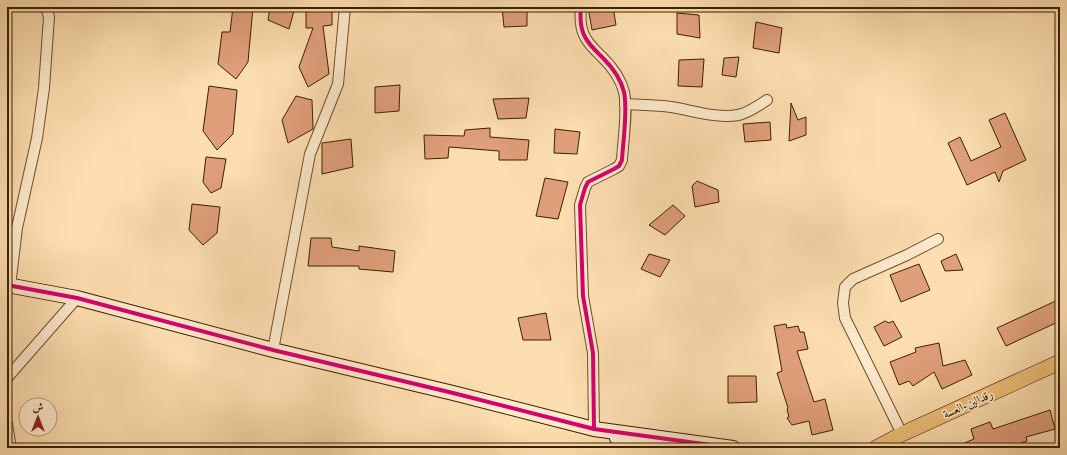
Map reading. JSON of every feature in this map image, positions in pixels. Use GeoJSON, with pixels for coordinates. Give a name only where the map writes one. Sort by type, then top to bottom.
{"type":"FeatureCollection","features":[{"type":"Feature","properties":{"kind":"main road","name":"رقدالين-العسة"},"geometry":{"type":"LineString","coordinates":[[880,447],[902,434],[1060,362]]}},
{"type":"Feature","properties":{"kind":"street"},"geometry":{"type":"LineString","coordinates":[[46,7],[49,17],[44,88],[37,138],[17,228],[8,285],[77,298],[273,350],[446,391],[594,429],[733,448]]}},
{"type":"Feature","properties":{"kind":"street"},"geometry":{"type":"LineString","coordinates":[[273,350],[310,154],[338,84],[345,7]]}},
{"type":"Feature","properties":{"kind":"street"},"geometry":{"type":"LineString","coordinates":[[581,7],[579,18],[585,37],[593,49],[604,59],[617,77],[624,92],[625,104],[622,160],[619,166],[614,170],[588,182],[583,192],[580,205],[583,296],[593,353],[594,429]]}},
{"type":"Feature","properties":{"kind":"street"},"geometry":{"type":"LineString","coordinates":[[625,104],[670,107],[728,116],[740,115],[754,109],[767,100]]}},
{"type":"Feature","properties":{"kind":"street"},"geometry":{"type":"LineString","coordinates":[[902,434],[845,318],[843,303],[845,287],[853,279],[907,255],[938,239]]}},
{"type":"Feature","properties":{"kind":"street"},"geometry":{"type":"LineString","coordinates":[[7,378],[77,298]]}},
{"type":"Feature","properties":{"kind":"street"},"geometry":{"type":"LineString","coordinates":[[7,424],[11,448]]}},
{"type":"Feature","properties":{"kind":"street"},"geometry":{"type":"LineString","coordinates":[[594,429],[642,448]]}},
{"type":"Feature","properties":{"kind":"building"},"geometry":{"type":"Polygon","coordinates":[[[233,7],[253,7],[248,62],[236,79],[218,64],[222,32],[230,32],[233,7]]]}},
{"type":"Feature","properties":{"kind":"building"},"geometry":{"type":"Polygon","coordinates":[[[270,7],[295,7],[289,29],[268,20],[270,7]]]}},
{"type":"Feature","properties":{"kind":"building"},"geometry":{"type":"Polygon","coordinates":[[[306,7],[332,7],[332,25],[323,26],[329,74],[308,87],[299,67],[313,28],[306,28],[306,7]]]}},
{"type":"Feature","properties":{"kind":"building"},"geometry":{"type":"Polygon","coordinates":[[[502,7],[527,7],[527,26],[504,27],[502,7]]]}},
{"type":"Feature","properties":{"kind":"building"},"geometry":{"type":"Polygon","coordinates":[[[588,7],[613,7],[616,25],[592,30],[588,7]]]}},
{"type":"Feature","properties":{"kind":"building"},"geometry":{"type":"Polygon","coordinates":[[[677,13],[699,15],[700,38],[677,34],[677,13]]]}},
{"type":"Feature","properties":{"kind":"building"},"geometry":{"type":"Polygon","coordinates":[[[756,22],[782,28],[779,53],[753,48],[756,22]]]}},
{"type":"Feature","properties":{"kind":"building"},"geometry":{"type":"Polygon","coordinates":[[[739,57],[736,77],[722,75],[724,58],[739,57]]]}},
{"type":"Feature","properties":{"kind":"building"},"geometry":{"type":"Polygon","coordinates":[[[704,59],[702,87],[678,86],[679,60],[704,59]]]}},
{"type":"Feature","properties":{"kind":"building"},"geometry":{"type":"Polygon","coordinates":[[[400,85],[399,111],[375,113],[375,87],[400,85]]]}},
{"type":"Feature","properties":{"kind":"building"},"geometry":{"type":"Polygon","coordinates":[[[209,86],[237,90],[233,134],[217,150],[203,131],[209,86]]]}},
{"type":"Feature","properties":{"kind":"building"},"geometry":{"type":"Polygon","coordinates":[[[296,96],[312,100],[313,129],[288,143],[282,120],[296,96]]]}},
{"type":"Feature","properties":{"kind":"building"},"geometry":{"type":"Polygon","coordinates":[[[529,98],[526,118],[498,119],[493,99],[529,98]]]}},
{"type":"Feature","properties":{"kind":"building"},"geometry":{"type":"Polygon","coordinates":[[[791,103],[798,120],[806,117],[806,135],[789,141],[791,103]]]}},
{"type":"Feature","properties":{"kind":"building"},"geometry":{"type":"Polygon","coordinates":[[[1005,113],[1026,160],[1003,171],[999,182],[995,172],[967,185],[948,143],[960,137],[971,161],[1001,147],[989,120],[1005,113]]]}},
{"type":"Feature","properties":{"kind":"building"},"geometry":{"type":"Polygon","coordinates":[[[770,122],[771,140],[745,142],[743,124],[770,122]]]}},
{"type":"Feature","properties":{"kind":"building"},"geometry":{"type":"Polygon","coordinates":[[[490,128],[490,137],[529,140],[527,160],[499,160],[499,151],[449,147],[448,158],[425,159],[424,135],[464,136],[465,130],[490,128]]]}},
{"type":"Feature","properties":{"kind":"building"},"geometry":{"type":"Polygon","coordinates":[[[555,129],[580,132],[577,154],[554,153],[555,129]]]}},
{"type":"Feature","properties":{"kind":"building"},"geometry":{"type":"Polygon","coordinates":[[[351,139],[353,167],[322,174],[322,143],[351,139]]]}},
{"type":"Feature","properties":{"kind":"building"},"geometry":{"type":"Polygon","coordinates":[[[206,157],[226,159],[221,188],[211,193],[203,182],[206,157]]]}},
{"type":"Feature","properties":{"kind":"building"},"geometry":{"type":"Polygon","coordinates":[[[545,178],[568,182],[558,219],[536,216],[545,178]]]}},
{"type":"Feature","properties":{"kind":"building"},"geometry":{"type":"Polygon","coordinates":[[[697,181],[718,190],[719,202],[695,207],[692,186],[697,181]]]}},
{"type":"Feature","properties":{"kind":"building"},"geometry":{"type":"Polygon","coordinates":[[[192,204],[220,207],[217,233],[203,245],[189,230],[192,204]]]}},
{"type":"Feature","properties":{"kind":"building"},"geometry":{"type":"Polygon","coordinates":[[[673,205],[685,216],[665,235],[649,225],[673,205]]]}},
{"type":"Feature","properties":{"kind":"building"},"geometry":{"type":"Polygon","coordinates":[[[311,238],[331,238],[332,247],[359,251],[359,246],[395,251],[393,272],[359,269],[359,266],[308,266],[311,238]]]}},
{"type":"Feature","properties":{"kind":"building"},"geometry":{"type":"Polygon","coordinates":[[[649,254],[670,260],[660,277],[641,269],[649,254]]]}},
{"type":"Feature","properties":{"kind":"building"},"geometry":{"type":"Polygon","coordinates":[[[956,254],[963,270],[945,271],[941,261],[956,254]]]}},
{"type":"Feature","properties":{"kind":"building"},"geometry":{"type":"Polygon","coordinates":[[[919,264],[930,290],[901,302],[890,275],[919,264]]]}},
{"type":"Feature","properties":{"kind":"building"},"geometry":{"type":"Polygon","coordinates":[[[1060,299],[1060,321],[1006,346],[997,328],[1060,299]]]}},
{"type":"Feature","properties":{"kind":"building"},"geometry":{"type":"Polygon","coordinates":[[[546,313],[551,340],[523,340],[518,318],[546,313]]]}},
{"type":"Feature","properties":{"kind":"building"},"geometry":{"type":"Polygon","coordinates":[[[885,321],[889,323],[893,321],[902,337],[884,346],[874,327],[885,321]]]}},
{"type":"Feature","properties":{"kind":"building"},"geometry":{"type":"Polygon","coordinates":[[[786,324],[787,328],[798,326],[800,332],[804,332],[808,349],[797,351],[814,402],[825,399],[833,430],[812,435],[809,421],[792,425],[787,418],[789,417],[788,408],[777,373],[782,371],[774,326],[786,324]]]}},
{"type":"Feature","properties":{"kind":"building"},"geometry":{"type":"Polygon","coordinates":[[[939,343],[943,366],[965,360],[972,375],[942,389],[934,372],[913,386],[909,381],[899,385],[890,362],[916,352],[915,348],[939,343]]]}},
{"type":"Feature","properties":{"kind":"building"},"geometry":{"type":"Polygon","coordinates":[[[728,376],[756,376],[757,402],[728,403],[728,376]]]}},
{"type":"Feature","properties":{"kind":"building"},"geometry":{"type":"Polygon","coordinates":[[[1050,410],[1055,429],[1026,437],[1027,441],[1006,448],[953,448],[974,439],[971,429],[990,422],[993,429],[1050,410]]]}},
{"type":"Feature","properties":{"kind":"cycle path"},"geometry":{"type":"LineString","coordinates":[[581,7],[580,15],[583,34],[616,74],[623,87],[626,108],[622,160],[619,166],[588,182],[580,205],[583,296],[593,353],[594,429]]}},
{"type":"Feature","properties":{"kind":"cycle path"},"geometry":{"type":"LineString","coordinates":[[7,285],[77,298],[273,350],[453,393],[594,429],[733,448]]}}]}
